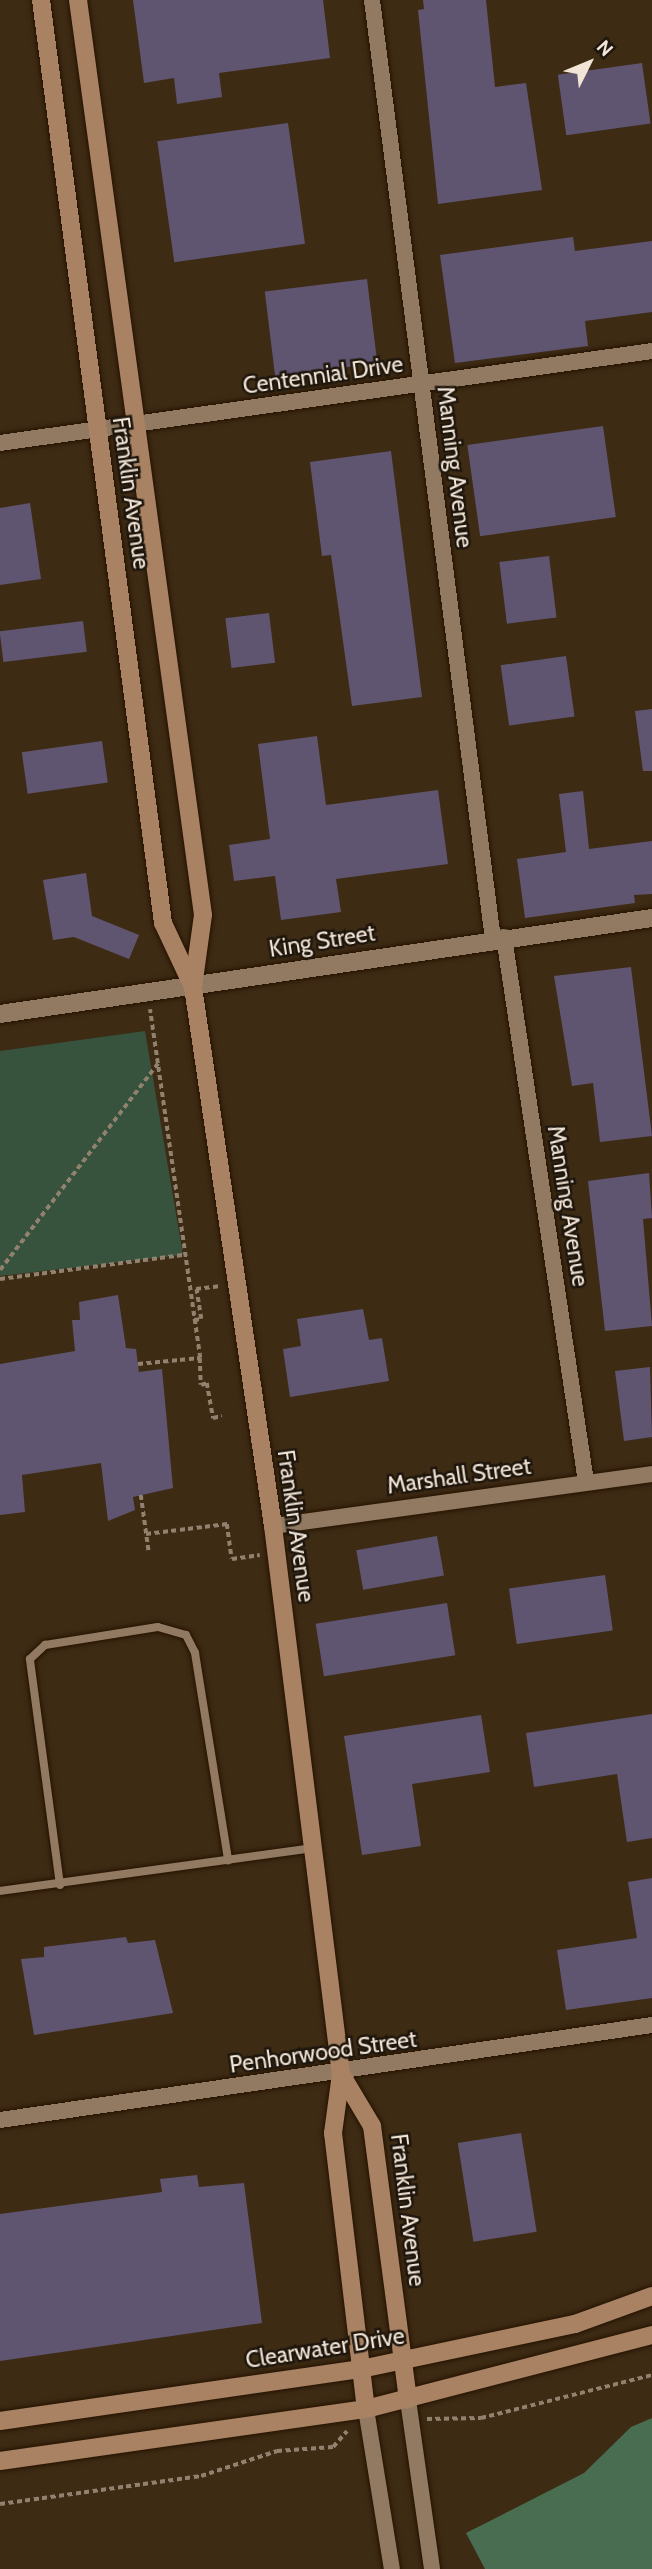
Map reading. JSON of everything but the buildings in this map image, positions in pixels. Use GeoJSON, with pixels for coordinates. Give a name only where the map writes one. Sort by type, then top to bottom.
{"type":"FeatureCollection","features":[{"type":"Feature","properties":{"kind":"main road","name":"Franklin Avenue"},"geometry":{"type":"LineString","coordinates":[[41,0],[163,923],[193,987]]}},
{"type":"Feature","properties":{"kind":"main road","name":"Franklin Avenue"},"geometry":{"type":"LineString","coordinates":[[78,0],[203,915],[193,987],[235,1285],[273,1526],[341,2074],[333,2133],[368,2416]]}},
{"type":"Feature","properties":{"kind":"main road","name":"Franklin Avenue"},"geometry":{"type":"LineString","coordinates":[[341,2074],[372,2126],[410,2409]]}},
{"type":"Feature","properties":{"kind":"main road","name":"Clearwater Drive"},"geometry":{"type":"LineString","coordinates":[[0,2421],[403,2361],[575,2324],[652,2296]]}},
{"type":"Feature","properties":{"kind":"main road"},"geometry":{"type":"LineString","coordinates":[[0,2461],[410,2409],[652,2335]]}},
{"type":"Feature","properties":{"kind":"street","name":"Manning Avenue"},"geometry":{"type":"LineString","coordinates":[[372,0],[421,384],[498,938],[586,1482]]}},
{"type":"Feature","properties":{"kind":"street","name":"Centennial Drive"},"geometry":{"type":"LineString","coordinates":[[0,443],[652,351]]}},
{"type":"Feature","properties":{"kind":"street","name":"King Street"},"geometry":{"type":"LineString","coordinates":[[0,1014],[193,987],[498,938],[652,918]]}},
{"type":"Feature","properties":{"kind":"street","name":"Marshall Street"},"geometry":{"type":"LineString","coordinates":[[273,1526],[652,1474]]}},
{"type":"Feature","properties":{"kind":"street","name":"Penhorwood Street"},"geometry":{"type":"LineString","coordinates":[[0,2120],[341,2074],[652,2025]]}},
{"type":"Feature","properties":{"kind":"street","name":"Franklin Avenue"},"geometry":{"type":"LineString","coordinates":[[410,2409],[432,2569]]}},
{"type":"Feature","properties":{"kind":"street","name":"Franklin Avenue"},"geometry":{"type":"LineString","coordinates":[[368,2416],[392,2569]]}},
{"type":"Feature","properties":{"kind":"lane"},"geometry":{"type":"LineString","coordinates":[[60,1885],[30,1659],[45,1645],[158,1627],[186,1635],[195,1653],[228,1860]]}},
{"type":"Feature","properties":{"kind":"lane"},"geometry":{"type":"LineString","coordinates":[[0,1891],[60,1885],[313,1848]]}},
{"type":"Feature","properties":{"kind":"path"},"geometry":{"type":"LineString","coordinates":[[150,1010],[183,1255],[200,1358],[201,1385],[207,1383],[213,1418],[222,1416]]}},
{"type":"Feature","properties":{"kind":"path"},"geometry":{"type":"LineString","coordinates":[[0,1270],[158,1063]]}},
{"type":"Feature","properties":{"kind":"path"},"geometry":{"type":"LineString","coordinates":[[0,1279],[183,1255]]}},
{"type":"Feature","properties":{"kind":"path"},"geometry":{"type":"LineString","coordinates":[[194,1320],[201,1319],[196,1289],[235,1285]]}},
{"type":"Feature","properties":{"kind":"path"},"geometry":{"type":"LineString","coordinates":[[138,1364],[200,1358]]}},
{"type":"Feature","properties":{"kind":"path"},"geometry":{"type":"LineString","coordinates":[[141,1495],[149,1553]]}},
{"type":"Feature","properties":{"kind":"path"},"geometry":{"type":"LineString","coordinates":[[146,1534],[227,1524],[232,1559],[276,1553]]}},
{"type":"Feature","properties":{"kind":"path"},"geometry":{"type":"LineString","coordinates":[[410,2409],[438,2423],[481,2418],[652,2375]]}},
{"type":"Feature","properties":{"kind":"path"},"geometry":{"type":"LineString","coordinates":[[0,2504],[201,2476],[277,2451],[333,2447],[340,2434],[368,2416]]}},
{"type":"Feature","properties":{"kind":"green space"},"geometry":{"type":"Polygon","coordinates":[[[145,1031],[183,1255],[0,1276],[0,1051],[145,1031]]]}},
{"type":"Feature","properties":{"kind":"green space"},"geometry":{"type":"Polygon","coordinates":[[[652,2418],[652,2569],[485,2569],[466,2533],[584,2473],[631,2427],[652,2418]]]}}]}
